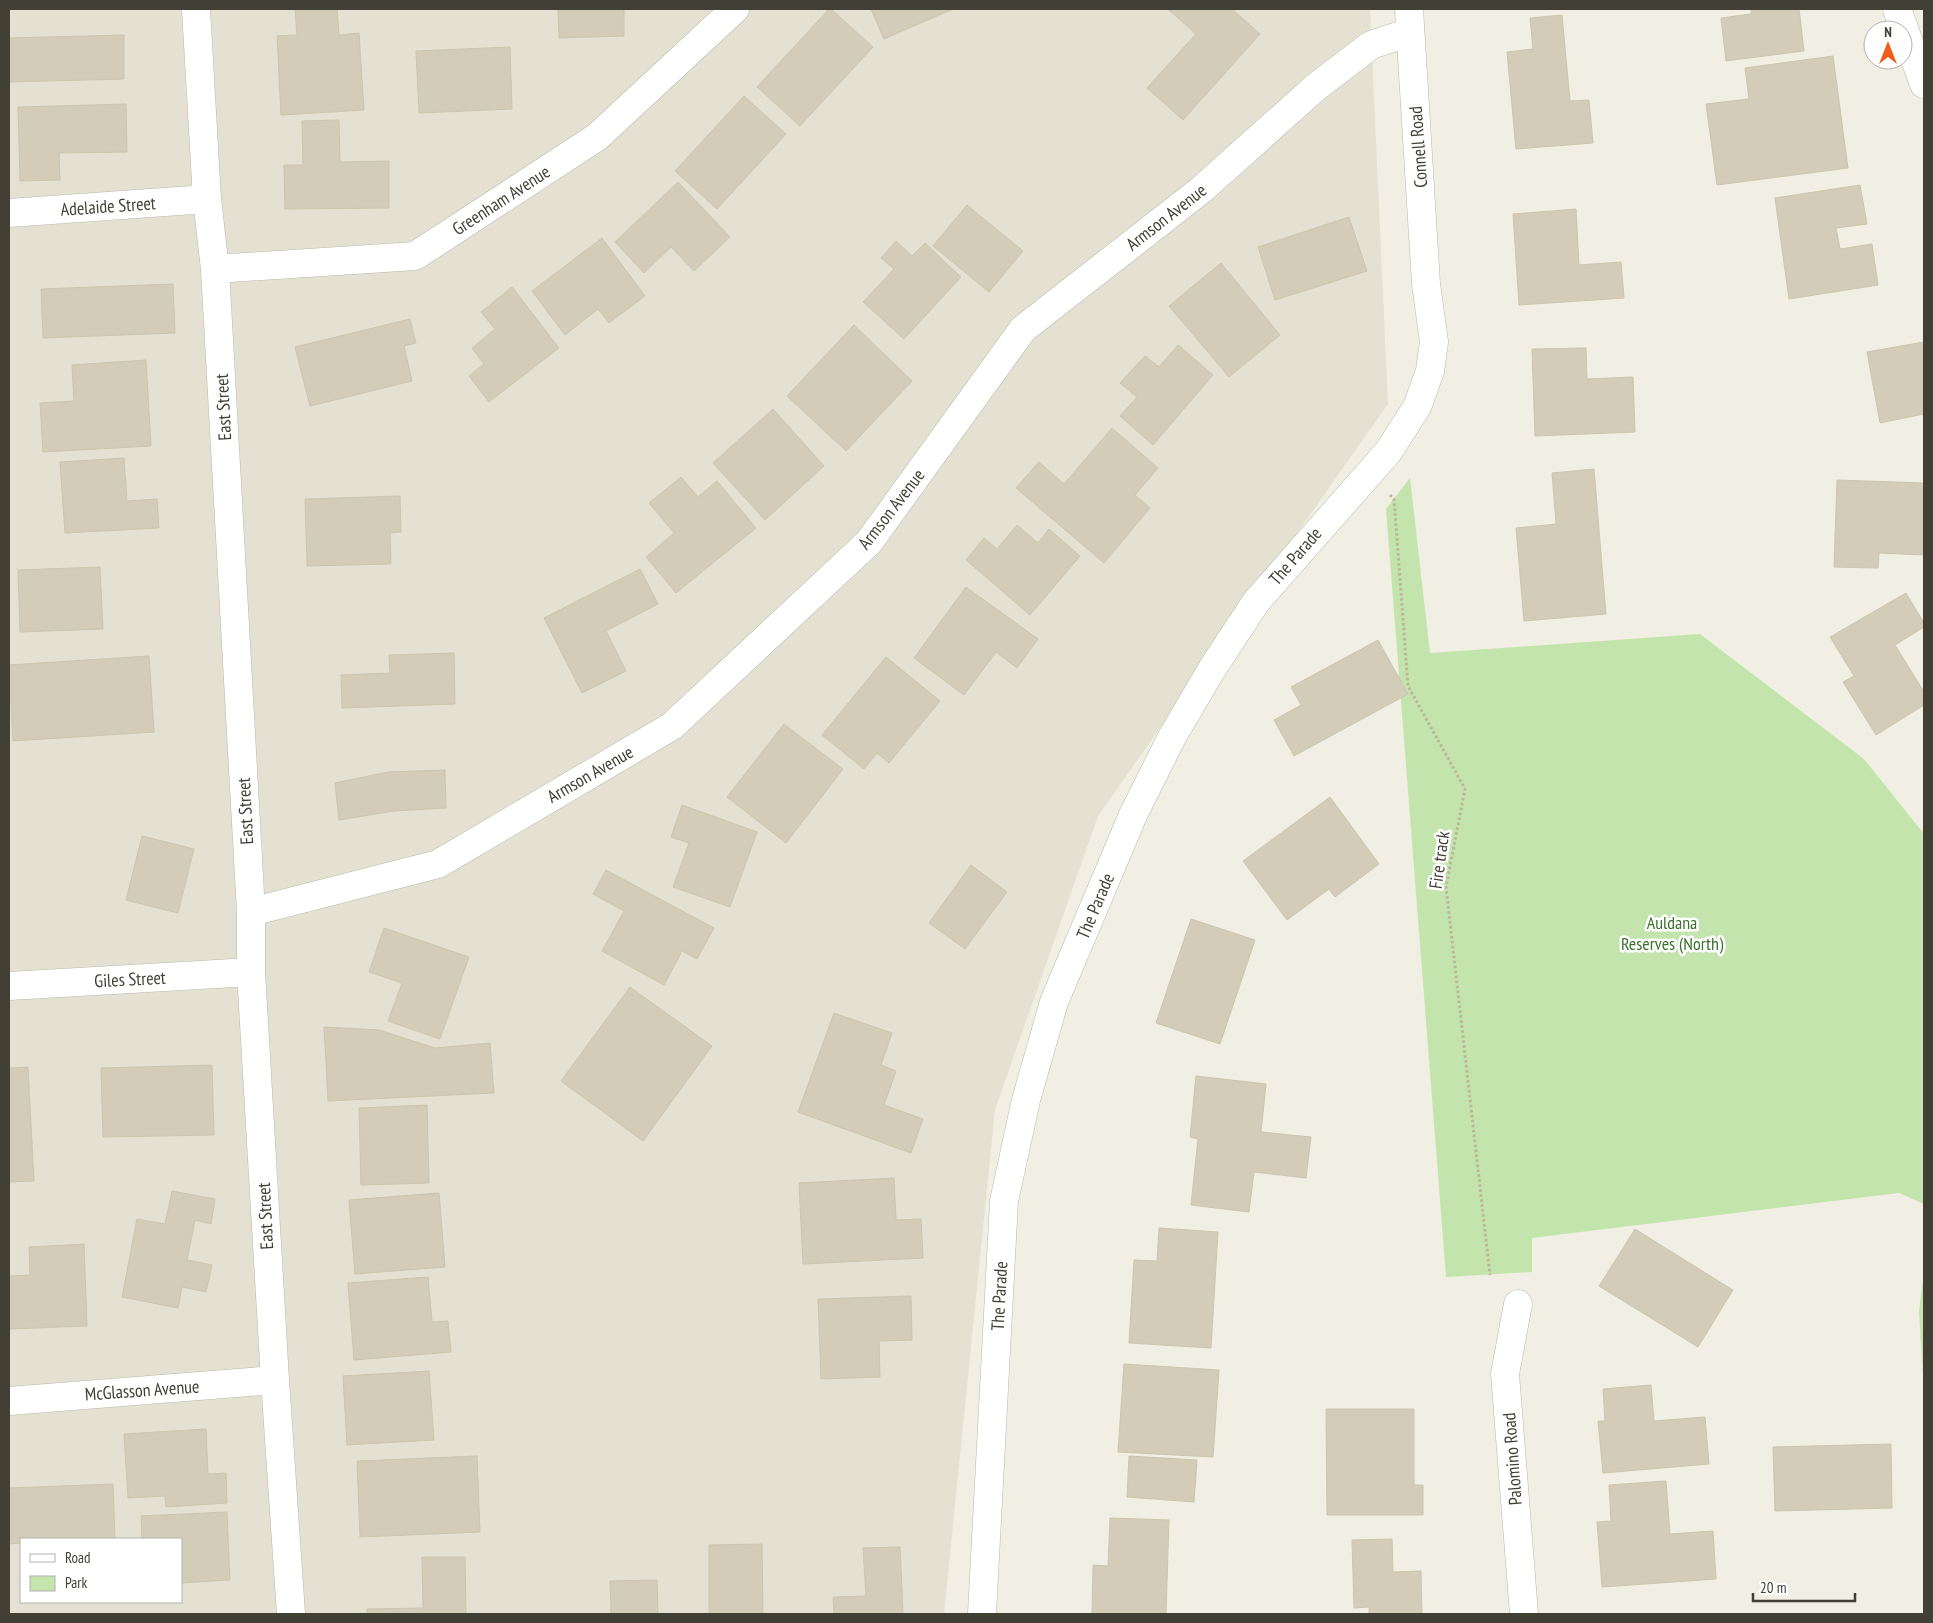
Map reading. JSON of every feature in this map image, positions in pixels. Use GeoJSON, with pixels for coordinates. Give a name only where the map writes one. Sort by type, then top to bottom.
{"type":"FeatureCollection","features":[{"type":"Feature","properties":{"kind":"street","name":"East Street"},"geometry":{"type":"LineString","coordinates":[[196,9],[207,199],[215,269],[251,912],[251,972],[291,1614]]}},
{"type":"Feature","properties":{"kind":"street","name":"Greenham Avenue"},"geometry":{"type":"LineString","coordinates":[[215,269],[415,256],[597,137],[735,9]]}},
{"type":"Feature","properties":{"kind":"street"},"geometry":{"type":"LineString","coordinates":[[1898,9],[1924,84]]}},
{"type":"Feature","properties":{"kind":"street","name":"Connell Road"},"geometry":{"type":"LineString","coordinates":[[1410,20],[1426,284]]}},
{"type":"Feature","properties":{"kind":"street","name":"Armson Avenue"},"geometry":{"type":"LineString","coordinates":[[251,912],[438,864],[672,726],[869,542],[1023,329],[1202,190],[1316,86],[1371,45],[1410,20]]}},
{"type":"Feature","properties":{"kind":"street","name":"Adelaide Street"},"geometry":{"type":"LineString","coordinates":[[9,213],[207,199]]}},
{"type":"Feature","properties":{"kind":"street","name":"The Parade"},"geometry":{"type":"LineString","coordinates":[[982,1614],[1004,1202],[1026,1100],[1054,1002],[1133,815],[1172,737],[1202,686],[1256,602],[1388,452],[1417,407],[1430,371],[1434,342],[1426,284]]}},
{"type":"Feature","properties":{"kind":"street","name":"Giles Street"},"geometry":{"type":"LineString","coordinates":[[9,986],[251,972]]}},
{"type":"Feature","properties":{"kind":"street","name":"Palomino Road"},"geometry":{"type":"LineString","coordinates":[[1518,1304],[1505,1374],[1524,1614]]}},
{"type":"Feature","properties":{"kind":"street","name":"McGlasson Avenue"},"geometry":{"type":"LineString","coordinates":[[9,1401],[275,1380]]}},
{"type":"Feature","properties":{"kind":"path","name":"Fire track"},"geometry":{"type":"LineString","coordinates":[[1367,476],[1394,499],[1408,686],[1465,789],[1446,887],[1490,1275]]}},
{"type":"Feature","properties":{"kind":"shaded area"},"geometry":{"type":"Polygon","coordinates":[[[9,9],[1370,9],[1388,404],[1098,816],[995,1110],[944,1614],[9,1614],[9,9]]]}},
{"type":"Feature","properties":{"kind":"green space","name":"Auldana Reserves (North)"},"geometry":{"type":"Polygon","coordinates":[[[1410,478],[1430,653],[1700,634],[1864,759],[1924,834],[1924,1204],[1899,1193],[1532,1238],[1532,1272],[1446,1277],[1386,509],[1410,478]]]}},
{"type":"Feature","properties":{"kind":"green space"},"geometry":{"type":"Polygon","coordinates":[[[1924,1270],[1924,1391],[1919,1312],[1924,1270]]]}},
{"type":"Feature","properties":{"kind":"building"},"geometry":{"type":"Polygon","coordinates":[[[295,9],[337,9],[339,35],[359,33],[364,110],[281,115],[277,36],[297,35],[295,9]]]}},
{"type":"Feature","properties":{"kind":"building"},"geometry":{"type":"Polygon","coordinates":[[[558,9],[624,9],[624,36],[559,38],[558,9]]]}},
{"type":"Feature","properties":{"kind":"building"},"geometry":{"type":"Polygon","coordinates":[[[829,9],[873,47],[800,126],[757,87],[829,9]]]}},
{"type":"Feature","properties":{"kind":"building"},"geometry":{"type":"Polygon","coordinates":[[[871,9],[953,9],[884,39],[871,9]]]}},
{"type":"Feature","properties":{"kind":"building"},"geometry":{"type":"Polygon","coordinates":[[[1168,9],[1232,9],[1260,34],[1183,120],[1147,88],[1196,34],[1168,9]]]}},
{"type":"Feature","properties":{"kind":"building"},"geometry":{"type":"Polygon","coordinates":[[[1751,9],[1799,9],[1804,51],[1726,61],[1721,18],[1751,14],[1751,9]]]}},
{"type":"Feature","properties":{"kind":"building"},"geometry":{"type":"Polygon","coordinates":[[[1562,15],[1570,101],[1589,100],[1593,143],[1516,149],[1507,52],[1533,49],[1530,18],[1562,15]]]}},
{"type":"Feature","properties":{"kind":"building"},"geometry":{"type":"Polygon","coordinates":[[[124,35],[124,79],[9,82],[9,38],[124,35]]]}},
{"type":"Feature","properties":{"kind":"building"},"geometry":{"type":"Polygon","coordinates":[[[510,47],[512,109],[419,113],[416,51],[510,47]]]}},
{"type":"Feature","properties":{"kind":"building"},"geometry":{"type":"Polygon","coordinates":[[[1833,56],[1848,168],[1717,185],[1706,104],[1749,99],[1745,68],[1833,56]]]}},
{"type":"Feature","properties":{"kind":"building"},"geometry":{"type":"Polygon","coordinates":[[[744,96],[786,134],[717,209],[675,171],[744,96]]]}},
{"type":"Feature","properties":{"kind":"building"},"geometry":{"type":"Polygon","coordinates":[[[126,104],[127,152],[59,153],[60,180],[20,181],[18,107],[126,104]]]}},
{"type":"Feature","properties":{"kind":"building"},"geometry":{"type":"Polygon","coordinates":[[[339,120],[340,162],[389,161],[389,208],[285,209],[284,165],[303,165],[302,121],[339,120]]]}},
{"type":"Feature","properties":{"kind":"building"},"geometry":{"type":"Polygon","coordinates":[[[678,182],[730,237],[694,271],[671,247],[644,273],[615,242],[678,182]]]}},
{"type":"Feature","properties":{"kind":"building"},"geometry":{"type":"Polygon","coordinates":[[[1860,185],[1867,224],[1836,228],[1840,249],[1872,244],[1878,285],[1789,299],[1775,198],[1860,185]]]}},
{"type":"Feature","properties":{"kind":"building"},"geometry":{"type":"Polygon","coordinates":[[[967,205],[1023,251],[989,292],[933,246],[967,205]]]}},
{"type":"Feature","properties":{"kind":"building"},"geometry":{"type":"Polygon","coordinates":[[[1576,209],[1579,265],[1621,262],[1624,298],[1519,305],[1513,214],[1576,209]]]}},
{"type":"Feature","properties":{"kind":"building"},"geometry":{"type":"Polygon","coordinates":[[[1349,217],[1367,271],[1275,300],[1258,247],[1349,217]]]}},
{"type":"Feature","properties":{"kind":"building"},"geometry":{"type":"Polygon","coordinates":[[[602,238],[645,296],[609,323],[598,309],[565,335],[532,291],[602,238]]]}},
{"type":"Feature","properties":{"kind":"building"},"geometry":{"type":"Polygon","coordinates":[[[896,241],[912,256],[925,243],[961,277],[904,339],[863,302],[894,269],[881,258],[896,241]]]}},
{"type":"Feature","properties":{"kind":"building"},"geometry":{"type":"Polygon","coordinates":[[[1221,263],[1280,335],[1229,377],[1169,306],[1221,263]]]}},
{"type":"Feature","properties":{"kind":"building"},"geometry":{"type":"Polygon","coordinates":[[[173,284],[175,333],[43,338],[41,289],[173,284]]]}},
{"type":"Feature","properties":{"kind":"building"},"geometry":{"type":"Polygon","coordinates":[[[512,287],[559,348],[489,402],[469,376],[484,364],[472,348],[495,329],[481,312],[512,287]]]}},
{"type":"Feature","properties":{"kind":"building"},"geometry":{"type":"Polygon","coordinates":[[[410,319],[416,343],[404,346],[412,381],[310,406],[295,347],[410,319]]]}},
{"type":"Feature","properties":{"kind":"building"},"geometry":{"type":"Polygon","coordinates":[[[854,325],[912,381],[846,451],[787,396],[854,325]]]}},
{"type":"Feature","properties":{"kind":"building"},"geometry":{"type":"Polygon","coordinates":[[[1924,342],[1924,414],[1880,423],[1867,352],[1924,342]]]}},
{"type":"Feature","properties":{"kind":"building"},"geometry":{"type":"Polygon","coordinates":[[[1178,345],[1213,375],[1153,445],[1120,416],[1137,397],[1120,383],[1145,356],[1159,367],[1178,345]]]}},
{"type":"Feature","properties":{"kind":"building"},"geometry":{"type":"Polygon","coordinates":[[[1586,348],[1587,379],[1633,377],[1635,432],[1535,436],[1532,349],[1586,348]]]}},
{"type":"Feature","properties":{"kind":"building"},"geometry":{"type":"Polygon","coordinates":[[[146,360],[151,446],[43,452],[40,403],[74,401],[72,365],[146,360]]]}},
{"type":"Feature","properties":{"kind":"building"},"geometry":{"type":"Polygon","coordinates":[[[773,409],[824,466],[765,520],[713,463],[773,409]]]}},
{"type":"Feature","properties":{"kind":"building"},"geometry":{"type":"Polygon","coordinates":[[[1112,428],[1158,468],[1135,495],[1150,508],[1104,563],[1016,488],[1039,462],[1064,484],[1112,428]]]}},
{"type":"Feature","properties":{"kind":"building"},"geometry":{"type":"Polygon","coordinates":[[[124,458],[127,501],[157,499],[159,528],[65,533],[60,462],[124,458]]]}},
{"type":"Feature","properties":{"kind":"building"},"geometry":{"type":"Polygon","coordinates":[[[1594,469],[1606,614],[1524,621],[1516,528],[1556,524],[1552,473],[1594,469]]]}},
{"type":"Feature","properties":{"kind":"building"},"geometry":{"type":"Polygon","coordinates":[[[681,477],[698,497],[717,481],[756,528],[676,593],[646,557],[674,533],[649,503],[681,477]]]}},
{"type":"Feature","properties":{"kind":"building"},"geometry":{"type":"Polygon","coordinates":[[[1837,480],[1924,483],[1924,555],[1879,553],[1878,568],[1834,567],[1837,480]]]}},
{"type":"Feature","properties":{"kind":"building"},"geometry":{"type":"Polygon","coordinates":[[[400,496],[401,532],[390,533],[391,564],[307,566],[305,499],[400,496]]]}},
{"type":"Feature","properties":{"kind":"building"},"geometry":{"type":"Polygon","coordinates":[[[1017,525],[1038,543],[1049,529],[1080,556],[1030,615],[966,560],[984,538],[997,549],[1017,525]]]}},
{"type":"Feature","properties":{"kind":"building"},"geometry":{"type":"Polygon","coordinates":[[[100,567],[103,629],[20,632],[18,570],[100,567]]]}},
{"type":"Feature","properties":{"kind":"building"},"geometry":{"type":"Polygon","coordinates":[[[640,569],[658,604],[606,631],[626,671],[582,693],[544,618],[640,569]]]}},
{"type":"Feature","properties":{"kind":"building"},"geometry":{"type":"Polygon","coordinates":[[[966,587],[1038,639],[1017,668],[996,652],[964,695],[914,658],[966,587]]]}},
{"type":"Feature","properties":{"kind":"building"},"geometry":{"type":"Polygon","coordinates":[[[1906,593],[1924,623],[1924,627],[1895,645],[1924,692],[1924,705],[1876,735],[1843,682],[1854,676],[1830,637],[1906,593]]]}},
{"type":"Feature","properties":{"kind":"building"},"geometry":{"type":"Polygon","coordinates":[[[1378,640],[1408,694],[1294,756],[1274,720],[1301,705],[1291,687],[1378,640]]]}},
{"type":"Feature","properties":{"kind":"building"},"geometry":{"type":"Polygon","coordinates":[[[454,653],[455,704],[342,708],[341,675],[390,673],[389,655],[454,653]]]}},
{"type":"Feature","properties":{"kind":"building"},"geometry":{"type":"Polygon","coordinates":[[[149,656],[154,732],[13,741],[11,701],[9,701],[9,665],[149,656]]]}},
{"type":"Feature","properties":{"kind":"building"},"geometry":{"type":"Polygon","coordinates":[[[886,657],[940,701],[889,763],[877,753],[864,769],[822,735],[886,657]]]}},
{"type":"Feature","properties":{"kind":"building"},"geometry":{"type":"Polygon","coordinates":[[[784,724],[843,769],[786,843],[727,797],[784,724]]]}},
{"type":"Feature","properties":{"kind":"building"},"geometry":{"type":"Polygon","coordinates":[[[445,770],[446,808],[394,811],[339,820],[335,783],[388,772],[445,770]]]}},
{"type":"Feature","properties":{"kind":"building"},"geometry":{"type":"Polygon","coordinates":[[[1330,797],[1379,864],[1335,897],[1329,889],[1287,920],[1243,861],[1330,797]]]}},
{"type":"Feature","properties":{"kind":"building"},"geometry":{"type":"Polygon","coordinates":[[[682,805],[757,832],[730,907],[673,887],[689,843],[671,837],[682,805]]]}},
{"type":"Feature","properties":{"kind":"building"},"geometry":{"type":"Polygon","coordinates":[[[142,836],[194,849],[178,913],[126,900],[142,836]]]}},
{"type":"Feature","properties":{"kind":"building"},"geometry":{"type":"Polygon","coordinates":[[[971,865],[1007,892],[965,949],[929,923],[971,865]]]}},
{"type":"Feature","properties":{"kind":"building"},"geometry":{"type":"Polygon","coordinates":[[[606,870],[714,928],[697,959],[682,951],[664,985],[602,951],[624,911],[593,894],[606,870]]]}},
{"type":"Feature","properties":{"kind":"building"},"geometry":{"type":"Polygon","coordinates":[[[1191,919],[1255,940],[1220,1044],[1156,1023],[1191,919]]]}},
{"type":"Feature","properties":{"kind":"building"},"geometry":{"type":"Polygon","coordinates":[[[384,928],[469,957],[440,1039],[388,1021],[402,983],[369,972],[384,928]]]}},
{"type":"Feature","properties":{"kind":"building"},"geometry":{"type":"Polygon","coordinates":[[[630,987],[712,1046],[643,1141],[561,1081],[630,987]]]}},
{"type":"Feature","properties":{"kind":"building"},"geometry":{"type":"Polygon","coordinates":[[[834,1013],[892,1033],[881,1065],[896,1071],[884,1105],[923,1119],[911,1153],[798,1112],[834,1013]]]}},
{"type":"Feature","properties":{"kind":"building"},"geometry":{"type":"Polygon","coordinates":[[[324,1027],[379,1030],[435,1048],[490,1043],[494,1093],[328,1101],[324,1027]]]}},
{"type":"Feature","properties":{"kind":"building"},"geometry":{"type":"Polygon","coordinates":[[[212,1065],[214,1135],[103,1137],[101,1068],[212,1065]]]}},
{"type":"Feature","properties":{"kind":"building"},"geometry":{"type":"Polygon","coordinates":[[[28,1067],[34,1181],[9,1182],[9,1068],[28,1067]]]}},
{"type":"Feature","properties":{"kind":"building"},"geometry":{"type":"Polygon","coordinates":[[[1196,1076],[1266,1084],[1261,1132],[1311,1137],[1306,1178],[1254,1172],[1249,1212],[1191,1205],[1198,1139],[1190,1137],[1196,1076]]]}},
{"type":"Feature","properties":{"kind":"building"},"geometry":{"type":"Polygon","coordinates":[[[427,1105],[429,1183],[361,1185],[359,1108],[427,1105]]]}},
{"type":"Feature","properties":{"kind":"building"},"geometry":{"type":"Polygon","coordinates":[[[894,1178],[896,1220],[921,1219],[923,1258],[803,1264],[799,1183],[894,1178]]]}},
{"type":"Feature","properties":{"kind":"building"},"geometry":{"type":"Polygon","coordinates":[[[172,1191],[215,1199],[211,1224],[195,1220],[187,1260],[212,1265],[206,1292],[182,1287],[178,1308],[122,1297],[137,1219],[165,1224],[172,1191]]]}},
{"type":"Feature","properties":{"kind":"building"},"geometry":{"type":"Polygon","coordinates":[[[439,1193],[445,1267],[355,1274],[349,1200],[439,1193]]]}},
{"type":"Feature","properties":{"kind":"building"},"geometry":{"type":"Polygon","coordinates":[[[1159,1228],[1218,1232],[1211,1348],[1129,1343],[1134,1260],[1157,1261],[1159,1228]]]}},
{"type":"Feature","properties":{"kind":"building"},"geometry":{"type":"Polygon","coordinates":[[[1635,1229],[1733,1290],[1698,1347],[1599,1286],[1635,1229]]]}},
{"type":"Feature","properties":{"kind":"building"},"geometry":{"type":"Polygon","coordinates":[[[84,1244],[87,1326],[9,1329],[9,1276],[30,1275],[29,1247],[84,1244]]]}},
{"type":"Feature","properties":{"kind":"building"},"geometry":{"type":"Polygon","coordinates":[[[428,1277],[432,1322],[448,1321],[451,1352],[354,1360],[348,1283],[428,1277]]]}},
{"type":"Feature","properties":{"kind":"building"},"geometry":{"type":"Polygon","coordinates":[[[911,1296],[912,1340],[879,1341],[880,1377],[821,1379],[818,1299],[911,1296]]]}},
{"type":"Feature","properties":{"kind":"building"},"geometry":{"type":"Polygon","coordinates":[[[1124,1364],[1219,1370],[1213,1457],[1118,1452],[1124,1364]]]}},
{"type":"Feature","properties":{"kind":"building"},"geometry":{"type":"Polygon","coordinates":[[[429,1371],[434,1440],[347,1445],[343,1376],[429,1371]]]}},
{"type":"Feature","properties":{"kind":"building"},"geometry":{"type":"Polygon","coordinates":[[[1651,1385],[1654,1421],[1705,1417],[1709,1464],[1603,1473],[1598,1421],[1605,1421],[1603,1389],[1651,1385]]]}},
{"type":"Feature","properties":{"kind":"building"},"geometry":{"type":"Polygon","coordinates":[[[1326,1409],[1414,1409],[1414,1485],[1423,1485],[1423,1515],[1327,1515],[1326,1409]]]}},
{"type":"Feature","properties":{"kind":"building"},"geometry":{"type":"Polygon","coordinates":[[[206,1429],[208,1474],[226,1473],[227,1503],[166,1507],[165,1496],[128,1498],[124,1434],[206,1429]]]}},
{"type":"Feature","properties":{"kind":"building"},"geometry":{"type":"Polygon","coordinates":[[[1891,1444],[1892,1508],[1775,1511],[1773,1447],[1891,1444]]]}},
{"type":"Feature","properties":{"kind":"building"},"geometry":{"type":"Polygon","coordinates":[[[477,1456],[480,1532],[360,1537],[357,1461],[477,1456]]]}},
{"type":"Feature","properties":{"kind":"building"},"geometry":{"type":"Polygon","coordinates":[[[1129,1456],[1197,1460],[1194,1502],[1127,1497],[1129,1456]]]}},
{"type":"Feature","properties":{"kind":"building"},"geometry":{"type":"Polygon","coordinates":[[[1666,1481],[1670,1534],[1713,1531],[1716,1579],[1602,1587],[1597,1522],[1611,1521],[1609,1485],[1666,1481]]]}},
{"type":"Feature","properties":{"kind":"building"},"geometry":{"type":"Polygon","coordinates":[[[113,1484],[115,1538],[20,1538],[20,1543],[9,1544],[9,1488],[113,1484]]]}},
{"type":"Feature","properties":{"kind":"building"},"geometry":{"type":"Polygon","coordinates":[[[227,1512],[230,1580],[182,1583],[182,1538],[142,1538],[141,1516],[227,1512]]]}},
{"type":"Feature","properties":{"kind":"building"},"geometry":{"type":"Polygon","coordinates":[[[1110,1518],[1169,1520],[1166,1614],[1092,1614],[1093,1565],[1108,1566],[1110,1518]]]}},
{"type":"Feature","properties":{"kind":"building"},"geometry":{"type":"Polygon","coordinates":[[[1392,1539],[1393,1572],[1421,1571],[1422,1614],[1369,1614],[1369,1607],[1354,1608],[1352,1540],[1392,1539]]]}},
{"type":"Feature","properties":{"kind":"building"},"geometry":{"type":"Polygon","coordinates":[[[762,1544],[763,1614],[709,1614],[709,1545],[762,1544]]]}},
{"type":"Feature","properties":{"kind":"building"},"geometry":{"type":"Polygon","coordinates":[[[900,1547],[903,1614],[834,1614],[833,1597],[866,1596],[863,1548],[900,1547]]]}},
{"type":"Feature","properties":{"kind":"building"},"geometry":{"type":"Polygon","coordinates":[[[422,1557],[465,1557],[466,1614],[367,1614],[367,1609],[423,1608],[422,1557]]]}},
{"type":"Feature","properties":{"kind":"building"},"geometry":{"type":"Polygon","coordinates":[[[657,1580],[658,1614],[611,1614],[610,1581],[657,1580]]]}}]}
